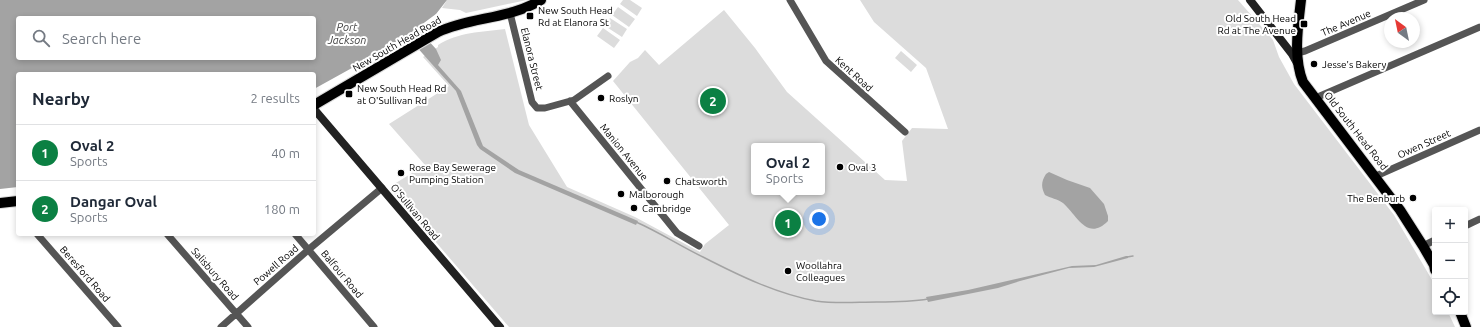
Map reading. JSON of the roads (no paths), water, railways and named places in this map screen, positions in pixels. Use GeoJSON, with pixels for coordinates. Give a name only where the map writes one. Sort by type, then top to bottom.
{"type":"FeatureCollection","features":[{"type":"Feature","properties":{"kind":"main road","name":"New South Head Road"},"geometry":{"type":"LineString","coordinates":[[316,104],[415,46],[426,38],[443,30],[459,24],[525,9],[542,0]]}},
{"type":"Feature","properties":{"kind":"main road"},"geometry":{"type":"LineString","coordinates":[[1250,0],[1282,35],[1288,39],[1294,37],[1298,32]]}},
{"type":"Feature","properties":{"kind":"main road","name":"Old South Head Road"},"geometry":{"type":"LineString","coordinates":[[1301,0],[1297,53],[1298,64],[1303,82],[1376,176],[1400,210],[1432,262]]}},
{"type":"Feature","properties":{"kind":"main road"},"geometry":{"type":"LineString","coordinates":[[1260,11],[1298,64]]}},
{"type":"Feature","properties":{"kind":"main road","name":"O'Sullivan Road"},"geometry":{"type":"LineString","coordinates":[[316,111],[382,188],[496,326]]}},
{"type":"Feature","properties":{"kind":"main road"},"geometry":{"type":"LineString","coordinates":[[0,203],[16,201]]}},
{"type":"Feature","properties":{"kind":"main road"},"geometry":{"type":"LineString","coordinates":[[1456,315],[1462,327]]}},
{"type":"Feature","properties":{"kind":"main road"},"geometry":{"type":"LineString","coordinates":[[1461,315],[1466,327]]}},
{"type":"Feature","properties":{"kind":"street","name":"Kent Road"},"geometry":{"type":"LineString","coordinates":[[790,0],[826,61],[905,132]]}},
{"type":"Feature","properties":{"kind":"street","name":"The Avenue"},"geometry":{"type":"LineString","coordinates":[[1297,53],[1304,52],[1424,0]]}},
{"type":"Feature","properties":{"kind":"street","name":"Elanora Street"},"geometry":{"type":"LineString","coordinates":[[510,13],[532,102],[537,108],[545,108],[570,101]]}},
{"type":"Feature","properties":{"kind":"street"},"geometry":{"type":"LineString","coordinates":[[1316,99],[1480,27]]}},
{"type":"Feature","properties":{"kind":"street"},"geometry":{"type":"LineString","coordinates":[[570,101],[608,76]]}},
{"type":"Feature","properties":{"kind":"street","name":"Manion Avenue"},"geometry":{"type":"LineString","coordinates":[[570,101],[677,233],[699,246]]}},
{"type":"Feature","properties":{"kind":"street","name":"Owen Street"},"geometry":{"type":"LineString","coordinates":[[1376,176],[1480,130]]}},
{"type":"Feature","properties":{"kind":"street","name":"Powell Road"},"geometry":{"type":"LineString","coordinates":[[221,327],[308,250],[382,188]]}},
{"type":"Feature","properties":{"kind":"street"},"geometry":{"type":"LineString","coordinates":[[1468,225],[1480,219]]}},
{"type":"Feature","properties":{"kind":"street","name":"Beresford Road"},"geometry":{"type":"LineString","coordinates":[[39,236],[118,327]]}},
{"type":"Feature","properties":{"kind":"street","name":"Salisbury Road"},"geometry":{"type":"LineString","coordinates":[[169,236],[248,327]]}},
{"type":"Feature","properties":{"kind":"street","name":"Balfour Road"},"geometry":{"type":"LineString","coordinates":[[297,236],[374,327]]}},
{"type":"Feature","properties":{"kind":"street"},"geometry":{"type":"LineString","coordinates":[[1423,246],[1432,242]]}},
{"type":"Feature","properties":{"kind":"water","name":"Port Jackson"},"geometry":{"type":"Polygon","coordinates":[[[0,0],[447,0],[436,14],[417,28],[436,49],[441,60],[438,65],[461,91],[483,146],[519,170],[638,221],[636,225],[515,173],[480,149],[477,145],[456,91],[406,35],[379,53],[316,88],[316,72],[16,72],[16,187],[0,189],[0,0]]]}},
{"type":"Feature","properties":{"kind":"water"},"geometry":{"type":"Polygon","coordinates":[[[1049,172],[1090,188],[1104,204],[1108,221],[1101,227],[1094,229],[1088,228],[1078,220],[1063,203],[1045,195],[1042,182],[1046,174],[1049,172]]]}},
{"type":"Feature","properties":{"kind":"water"},"geometry":{"type":"Polygon","coordinates":[[[1128,256],[1128,258],[1094,267],[1069,268],[998,288],[928,302],[926,297],[968,290],[1072,266],[1096,265],[1128,256]]]}},
{"type":"Feature","properties":{"kind":"waterway"},"geometry":{"type":"LineString","coordinates":[[636,222],[694,253],[744,277],[772,289],[801,298],[839,303],[903,302],[928,299]]}},
{"type":"Feature","properties":{"kind":"waterway"},"geometry":{"type":"LineString","coordinates":[[1127,257],[1133,256]]}},
{"type":"Feature","properties":{"kind":"place","name":"New South Head Rd at Elanora St"},"geometry":{"type":"Point","coordinates":[530,16]}},
{"type":"Feature","properties":{"kind":"place","name":"Old South Head Rd at The Avenue"},"geometry":{"type":"Point","coordinates":[1304,24]}},
{"type":"Feature","properties":{"kind":"place","name":"Jesse's Bakery"},"geometry":{"type":"Point","coordinates":[1314,64]}},
{"type":"Feature","properties":{"kind":"place","name":"New South Head Rd at O'Sullivan Rd"},"geometry":{"type":"Point","coordinates":[349,94]}},
{"type":"Feature","properties":{"kind":"place","name":"Roslyn"},"geometry":{"type":"Point","coordinates":[601,98]}},
{"type":"Feature","properties":{"kind":"place","name":"Dangar Oval"},"geometry":{"type":"Point","coordinates":[713,101]}},
{"type":"Feature","properties":{"kind":"place","name":"Oval 3"},"geometry":{"type":"Point","coordinates":[840,167]}},
{"type":"Feature","properties":{"kind":"place","name":"Rose Bay Sewerage Pumping Station"},"geometry":{"type":"Point","coordinates":[401,173]}},
{"type":"Feature","properties":{"kind":"place","name":"Chatsworth"},"geometry":{"type":"Point","coordinates":[667,181]}},
{"type":"Feature","properties":{"kind":"place","name":"Malborough"},"geometry":{"type":"Point","coordinates":[621,194]}},
{"type":"Feature","properties":{"kind":"place","name":"The Benburb"},"geometry":{"type":"Point","coordinates":[1413,198]}},
{"type":"Feature","properties":{"kind":"place","name":"Cambridge"},"geometry":{"type":"Point","coordinates":[634,208]}},
{"type":"Feature","properties":{"kind":"place","name":"Oval 2"},"geometry":{"type":"Point","coordinates":[788,223]}},
{"type":"Feature","properties":{"kind":"place","name":"Woollahra Colleagues"},"geometry":{"type":"Point","coordinates":[788,271]}}]}
